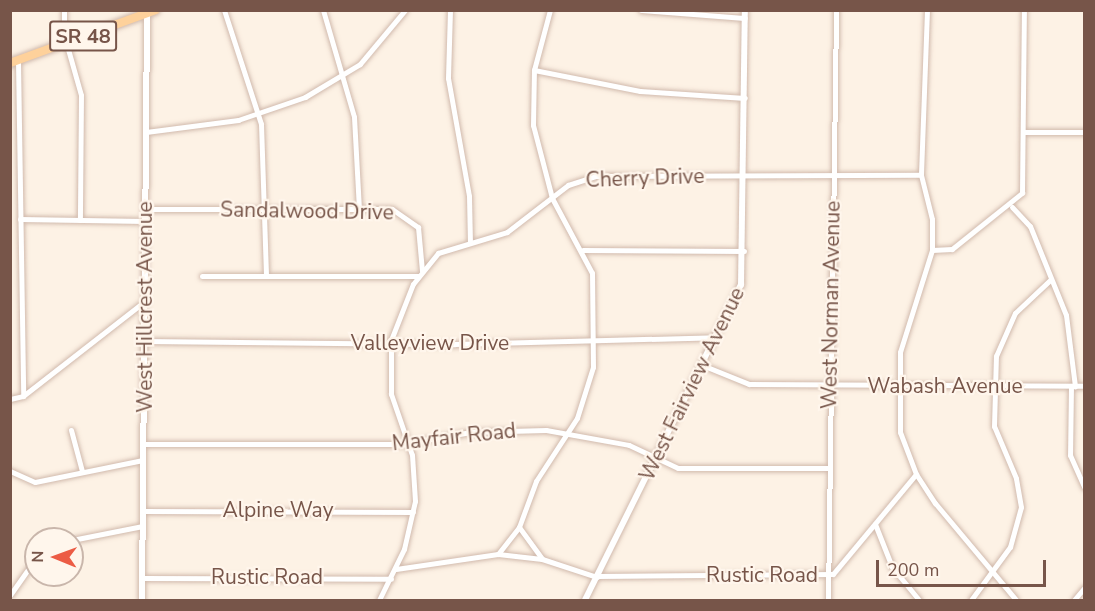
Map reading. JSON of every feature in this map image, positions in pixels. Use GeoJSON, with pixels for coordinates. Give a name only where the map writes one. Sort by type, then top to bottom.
{"type":"FeatureCollection","features":[{"type":"Feature","properties":{"kind":"main road","name":"SR 48"},"geometry":{"type":"LineString","coordinates":[[14,62],[150,12]]}},
{"type":"Feature","properties":{"kind":"street"},"geometry":{"type":"LineString","coordinates":[[64,10],[66,42],[81,95],[80,220]]}},
{"type":"Feature","properties":{"kind":"street"},"geometry":{"type":"LineString","coordinates":[[224,10],[259,114],[266,208],[266,275]]}},
{"type":"Feature","properties":{"kind":"street"},"geometry":{"type":"LineString","coordinates":[[323,10],[346,76],[358,139],[359,208]]}},
{"type":"Feature","properties":{"kind":"street"},"geometry":{"type":"LineString","coordinates":[[146,132],[259,114],[346,76],[405,10]]}},
{"type":"Feature","properties":{"kind":"street"},"geometry":{"type":"LineString","coordinates":[[450,10],[449,87],[469,196],[470,242]]}},
{"type":"Feature","properties":{"kind":"street"},"geometry":{"type":"LineString","coordinates":[[498,554],[519,527],[536,481],[568,432],[590,386],[595,291],[583,250],[552,198],[535,140],[534,70],[550,10]]}},
{"type":"Feature","properties":{"kind":"street"},"geometry":{"type":"LineString","coordinates":[[641,10],[745,14]]}},
{"type":"Feature","properties":{"kind":"street","name":"West Norman Avenue"},"geometry":{"type":"LineString","coordinates":[[828,600],[836,10]]}},
{"type":"Feature","properties":{"kind":"street"},"geometry":{"type":"LineString","coordinates":[[927,10],[921,175],[931,212],[932,250],[904,335],[898,386],[900,432],[916,474],[992,574],[1016,600]]}},
{"type":"Feature","properties":{"kind":"street"},"geometry":{"type":"LineString","coordinates":[[932,250],[952,249],[1012,207],[1022,193],[1024,10]]}},
{"type":"Feature","properties":{"kind":"street","name":"West Hillcrest Avenue"},"geometry":{"type":"LineString","coordinates":[[142,600],[146,132],[150,12]]}},
{"type":"Feature","properties":{"kind":"street","name":"West Fairview Avenue"},"geometry":{"type":"LineString","coordinates":[[585,600],[741,285],[744,251],[745,14]]}},
{"type":"Feature","properties":{"kind":"street"},"geometry":{"type":"LineString","coordinates":[[14,62],[23,396]]}},
{"type":"Feature","properties":{"kind":"street"},"geometry":{"type":"LineString","coordinates":[[534,70],[640,91],[745,98]]}},
{"type":"Feature","properties":{"kind":"street"},"geometry":{"type":"LineString","coordinates":[[1024,132],[1084,132]]}},
{"type":"Feature","properties":{"kind":"street","name":"Cherry Drive"},"geometry":{"type":"LineString","coordinates":[[379,600],[396,569],[413,512],[410,444],[391,394],[390,344],[420,273],[445,249],[516,227],[568,184],[595,176],[921,175]]}},
{"type":"Feature","properties":{"kind":"street"},"geometry":{"type":"LineString","coordinates":[[1012,207],[1025,218],[1070,328],[1073,386],[1071,455],[1084,487]]}},
{"type":"Feature","properties":{"kind":"street","name":"Sandalwood Drive"},"geometry":{"type":"LineString","coordinates":[[146,209],[392,209],[411,218],[420,234],[420,273]]}},
{"type":"Feature","properties":{"kind":"street"},"geometry":{"type":"LineString","coordinates":[[20,219],[145,221]]}},
{"type":"Feature","properties":{"kind":"street"},"geometry":{"type":"LineString","coordinates":[[10,230],[19,230]]}},
{"type":"Feature","properties":{"kind":"street"},"geometry":{"type":"LineString","coordinates":[[583,250],[744,251]]}},
{"type":"Feature","properties":{"kind":"street"},"geometry":{"type":"LineString","coordinates":[[202,276],[420,273]]}},
{"type":"Feature","properties":{"kind":"street"},"geometry":{"type":"LineString","coordinates":[[971,600],[1013,542],[1021,507],[1016,478],[994,426],[993,386],[996,356],[1009,323],[1050,280]]}},
{"type":"Feature","properties":{"kind":"street"},"geometry":{"type":"LineString","coordinates":[[10,399],[23,396],[145,300]]}},
{"type":"Feature","properties":{"kind":"street","name":"Valleyview Drive"},"geometry":{"type":"LineString","coordinates":[[144,341],[390,344],[594,337],[716,338]]}},
{"type":"Feature","properties":{"kind":"street","name":"Wabash Avenue"},"geometry":{"type":"LineString","coordinates":[[702,365],[749,384],[1084,386]]}},
{"type":"Feature","properties":{"kind":"street","name":"Mayfair Road"},"geometry":{"type":"LineString","coordinates":[[144,444],[410,444],[504,429],[568,432],[656,457],[680,469],[829,468]]}},
{"type":"Feature","properties":{"kind":"street"},"geometry":{"type":"LineString","coordinates":[[71,430],[82,471]]}},
{"type":"Feature","properties":{"kind":"street"},"geometry":{"type":"LineString","coordinates":[[10,471],[35,482],[143,460]]}},
{"type":"Feature","properties":{"kind":"street","name":"Rustic Road"},"geometry":{"type":"LineString","coordinates":[[396,569],[498,554],[542,559],[597,577],[828,575],[875,524],[916,474]]}},
{"type":"Feature","properties":{"kind":"street","name":"Alpine Way"},"geometry":{"type":"LineString","coordinates":[[143,511],[413,512]]}},
{"type":"Feature","properties":{"kind":"street"},"geometry":{"type":"LineString","coordinates":[[875,524],[892,567],[919,600]]}},
{"type":"Feature","properties":{"kind":"street"},"geometry":{"type":"LineString","coordinates":[[84,538],[143,526]]}},
{"type":"Feature","properties":{"kind":"street"},"geometry":{"type":"LineString","coordinates":[[519,527],[542,559]]}},
{"type":"Feature","properties":{"kind":"street"},"geometry":{"type":"LineString","coordinates":[[10,595],[24,575]]}},
{"type":"Feature","properties":{"kind":"street","name":"Rustic Road"},"geometry":{"type":"LineString","coordinates":[[142,578],[391,579]]}},
{"type":"Feature","properties":{"kind":"street"},"geometry":{"type":"LineString","coordinates":[[1074,600],[1084,588]]}}]}
